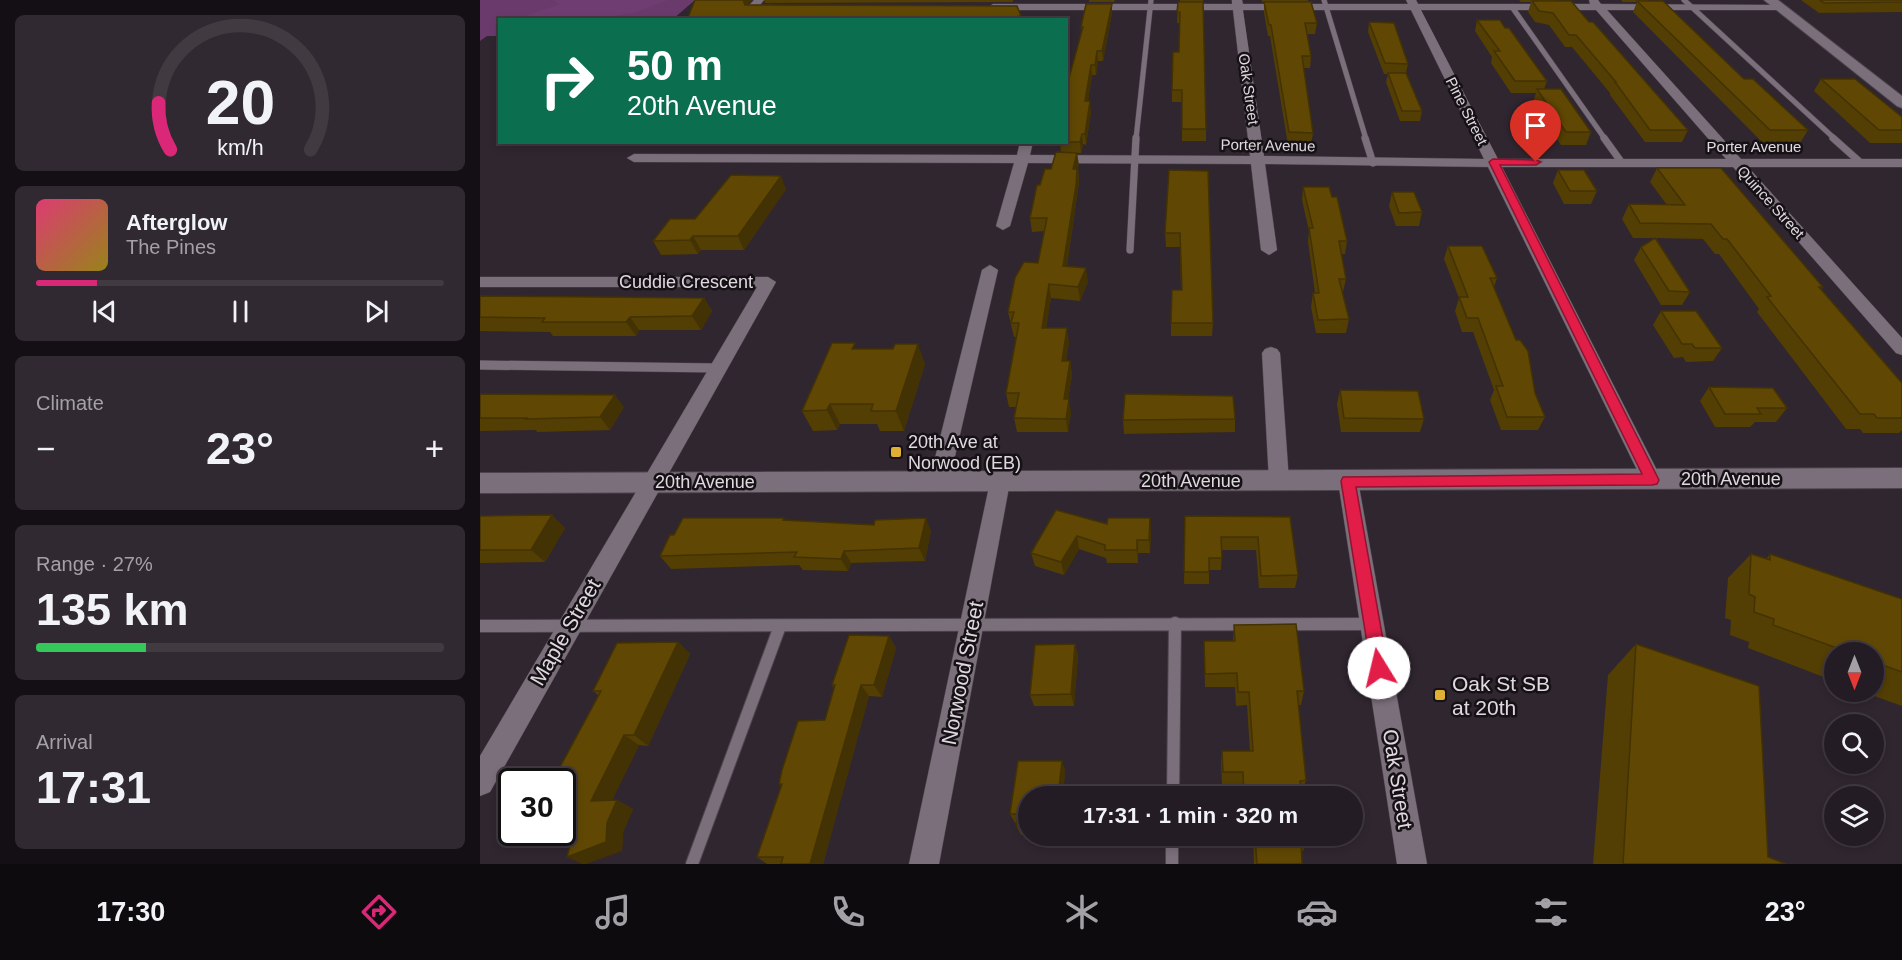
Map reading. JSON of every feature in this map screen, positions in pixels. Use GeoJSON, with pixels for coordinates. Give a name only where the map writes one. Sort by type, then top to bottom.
{"type":"FeatureCollection","features":[{"type":"Feature","properties":{"kind":"street"},"geometry":{"type":"LineString","coordinates":[[759,0],[752,8],[787,8]]}},
{"type":"Feature","properties":{"kind":"street"},"geometry":{"type":"LineString","coordinates":[[1063,18],[1067,3]]}},
{"type":"Feature","properties":{"kind":"street"},"geometry":{"type":"LineString","coordinates":[[982,8],[1005,4],[1067,3],[1412,3],[1512,7],[1595,3],[1775,3],[1902,103]]}},
{"type":"Feature","properties":{"kind":"street","name":"Oak Street"},"geometry":{"type":"LineString","coordinates":[[1237,3],[1269,250]]}},
{"type":"Feature","properties":{"kind":"street","name":"Pine Street"},"geometry":{"type":"LineString","coordinates":[[1412,3],[1652,480]]}},
{"type":"Feature","properties":{"kind":"street","name":"Quince Street"},"geometry":{"type":"LineString","coordinates":[[1595,3],[1902,349]]}},
{"type":"Feature","properties":{"kind":"street"},"geometry":{"type":"LineString","coordinates":[[1003,226],[1026,144]]}},
{"type":"Feature","properties":{"kind":"street","name":"Porter Avenue"},"geometry":{"type":"LineString","coordinates":[[634,158],[1258,160],[1373,164],[1902,163]]}},
{"type":"Feature","properties":{"kind":"street"},"geometry":{"type":"LineString","coordinates":[[939,482],[990,270]]}},
{"type":"Feature","properties":{"kind":"street","name":"Cuddie Crescent"},"geometry":{"type":"LineString","coordinates":[[480,282],[768,282],[651,482]]}},
{"type":"Feature","properties":{"kind":"street"},"geometry":{"type":"LineString","coordinates":[[1271,353],[1279,481]]}},
{"type":"Feature","properties":{"kind":"street","name":"20th Avenue"},"geometry":{"type":"LineString","coordinates":[[480,483],[1902,478]]}},
{"type":"Feature","properties":{"kind":"street","name":"Oak Street"},"geometry":{"type":"LineString","coordinates":[[1348,481],[1412,864]]}},
{"type":"Feature","properties":{"kind":"street","name":"Maple Street"},"geometry":{"type":"LineString","coordinates":[[480,782],[651,482]]}},
{"type":"Feature","properties":{"kind":"street","name":"Norwood Street"},"geometry":{"type":"LineString","coordinates":[[924,864],[1000,482]]}},
{"type":"Feature","properties":{"kind":"lane"},"geometry":{"type":"LineString","coordinates":[[1130,250],[1134,161],[1151,3]]}},
{"type":"Feature","properties":{"kind":"lane"},"geometry":{"type":"LineString","coordinates":[[1325,3],[1373,164]]}},
{"type":"Feature","properties":{"kind":"lane"},"geometry":{"type":"LineString","coordinates":[[1688,4],[1860,163]]}},
{"type":"Feature","properties":{"kind":"lane"},"geometry":{"type":"LineString","coordinates":[[1512,7],[1622,163]]}},
{"type":"Feature","properties":{"kind":"lane"},"geometry":{"type":"LineString","coordinates":[[480,364],[718,368]]}},
{"type":"Feature","properties":{"kind":"lane"},"geometry":{"type":"LineString","coordinates":[[1173,786],[1175,622]]}},
{"type":"Feature","properties":{"kind":"lane"},"geometry":{"type":"LineString","coordinates":[[480,626],[1175,622],[1372,624]]}},
{"type":"Feature","properties":{"kind":"lane"},"geometry":{"type":"LineString","coordinates":[[692,864],[780,626]]}},
{"type":"Feature","properties":{"kind":"lane"},"geometry":{"type":"LineString","coordinates":[[1172,846],[1172,864]]}},
{"type":"Feature","properties":{"kind":"shaded area"},"geometry":{"type":"Polygon","coordinates":[[[480,0],[695,0],[674,18],[498,18],[498,36],[487,36],[480,41],[480,0]]]}},
{"type":"Feature","properties":{"kind":"shaded area"},"geometry":{"type":"Polygon","coordinates":[[[553,0],[668,0],[633,13],[601,18],[519,18],[560,4],[553,0]]]}},
{"type":"Feature","properties":{"kind":"building"},"geometry":{"type":"Polygon","coordinates":[[[695,0],[743,0],[745,5],[1017,6],[1021,16],[1014,18],[688,18],[695,0]]]}},
{"type":"Feature","properties":{"kind":"building"},"geometry":{"type":"Polygon","coordinates":[[[1820,0],[1902,0],[1902,2],[1824,3],[1820,0]]]}},
{"type":"Feature","properties":{"kind":"building"},"geometry":{"type":"Polygon","coordinates":[[[1532,1],[1571,1],[1589,22],[1593,22],[1688,130],[1650,130],[1616,82],[1576,35],[1569,35],[1553,13],[1539,11],[1532,1]]]}},
{"type":"Feature","properties":{"kind":"building"},"geometry":{"type":"Polygon","coordinates":[[[1637,1],[1663,1],[1744,79],[1753,79],[1808,130],[1770,130],[1637,1]]]}},
{"type":"Feature","properties":{"kind":"building"},"geometry":{"type":"Polygon","coordinates":[[[1178,2],[1203,2],[1206,129],[1182,129],[1182,90],[1172,90],[1173,52],[1179,52],[1178,2]]]}},
{"type":"Feature","properties":{"kind":"building"},"geometry":{"type":"Polygon","coordinates":[[[1264,2],[1311,2],[1317,23],[1305,23],[1311,56],[1302,56],[1313,133],[1289,132],[1271,25],[1269,25],[1264,2]]]}},
{"type":"Feature","properties":{"kind":"building"},"geometry":{"type":"Polygon","coordinates":[[[1086,4],[1112,4],[1102,51],[1097,51],[1095,65],[1091,65],[1085,101],[1090,101],[1085,134],[1082,134],[1080,142],[1068,142],[1068,82],[1083,27],[1081,27],[1086,4]]]}},
{"type":"Feature","properties":{"kind":"building"},"geometry":{"type":"Polygon","coordinates":[[[1477,20],[1500,20],[1505,28],[1509,28],[1547,81],[1515,81],[1494,51],[1500,51],[1477,20]]]}},
{"type":"Feature","properties":{"kind":"building"},"geometry":{"type":"Polygon","coordinates":[[[1369,22],[1394,23],[1408,64],[1385,63],[1369,22]]]}},
{"type":"Feature","properties":{"kind":"building"},"geometry":{"type":"Polygon","coordinates":[[[1388,73],[1406,73],[1422,111],[1402,111],[1388,73]]]}},
{"type":"Feature","properties":{"kind":"building"},"geometry":{"type":"Polygon","coordinates":[[[1821,79],[1855,79],[1902,117],[1902,130],[1879,130],[1821,79]]]}},
{"type":"Feature","properties":{"kind":"building"},"geometry":{"type":"Polygon","coordinates":[[[1537,89],[1561,89],[1591,132],[1566,132],[1537,89]]]}},
{"type":"Feature","properties":{"kind":"building"},"geometry":{"type":"Polygon","coordinates":[[[1056,152],[1077,153],[1073,169],[1077,169],[1076,185],[1063,266],[1086,268],[1078,287],[1049,284],[1042,328],[1067,328],[1062,361],[1070,361],[1064,399],[1069,399],[1066,419],[1014,418],[1019,393],[1006,393],[1019,323],[1011,323],[1014,312],[1008,312],[1015,278],[1024,262],[1038,263],[1047,218],[1030,218],[1037,185],[1040,185],[1045,169],[1051,169],[1056,152]]]}},
{"type":"Feature","properties":{"kind":"building"},"geometry":{"type":"Polygon","coordinates":[[[1657,168],[1721,168],[1902,383],[1902,418],[1877,418],[1874,414],[1860,414],[1767,297],[1771,296],[1727,239],[1723,239],[1711,224],[1640,223],[1629,204],[1685,205],[1657,168]]]}},
{"type":"Feature","properties":{"kind":"building"},"geometry":{"type":"Polygon","coordinates":[[[1169,170],[1208,171],[1213,323],[1171,323],[1172,290],[1182,290],[1180,233],[1165,233],[1169,170]]]}},
{"type":"Feature","properties":{"kind":"building"},"geometry":{"type":"Polygon","coordinates":[[[1558,170],[1584,170],[1597,191],[1570,191],[1558,170]]]}},
{"type":"Feature","properties":{"kind":"building"},"geometry":{"type":"Polygon","coordinates":[[[731,175],[781,176],[738,236],[693,236],[690,240],[653,241],[670,219],[695,219],[731,175]]]}},
{"type":"Feature","properties":{"kind":"building"},"geometry":{"type":"Polygon","coordinates":[[[1303,187],[1329,187],[1332,197],[1337,197],[1347,241],[1339,241],[1346,279],[1339,279],[1349,319],[1318,320],[1313,293],[1319,293],[1309,228],[1313,228],[1303,187]]]}},
{"type":"Feature","properties":{"kind":"building"},"geometry":{"type":"Polygon","coordinates":[[[1392,192],[1414,192],[1422,212],[1399,213],[1392,192]]]}},
{"type":"Feature","properties":{"kind":"building"},"geometry":{"type":"Polygon","coordinates":[[[1655,238],[1690,292],[1669,291],[1641,247],[1655,238]]]}},
{"type":"Feature","properties":{"kind":"building"},"geometry":{"type":"Polygon","coordinates":[[[1448,246],[1482,246],[1497,278],[1490,278],[1516,340],[1520,340],[1528,351],[1535,393],[1545,417],[1507,417],[1496,386],[1503,386],[1478,318],[1467,318],[1459,297],[1468,297],[1448,246]]]}},
{"type":"Feature","properties":{"kind":"building"},"geometry":{"type":"Polygon","coordinates":[[[480,296],[704,298],[692,316],[630,317],[626,322],[542,322],[545,318],[480,317],[480,296]]]}},
{"type":"Feature","properties":{"kind":"building"},"geometry":{"type":"Polygon","coordinates":[[[1661,311],[1696,311],[1722,348],[1695,348],[1692,344],[1682,344],[1661,311]]]}},
{"type":"Feature","properties":{"kind":"building"},"geometry":{"type":"Polygon","coordinates":[[[832,343],[855,343],[852,349],[893,349],[895,344],[918,344],[896,411],[871,411],[873,404],[830,404],[827,410],[802,411],[832,343]]]}},
{"type":"Feature","properties":{"kind":"building"},"geometry":{"type":"Polygon","coordinates":[[[1709,387],[1773,388],[1787,408],[1757,408],[1761,414],[1725,414],[1709,387]]]}},
{"type":"Feature","properties":{"kind":"building"},"geometry":{"type":"Polygon","coordinates":[[[1340,390],[1418,391],[1424,419],[1344,418],[1340,390]]]}},
{"type":"Feature","properties":{"kind":"building"},"geometry":{"type":"Polygon","coordinates":[[[480,394],[615,395],[600,417],[526,419],[480,418],[480,394]]]}},
{"type":"Feature","properties":{"kind":"building"},"geometry":{"type":"Polygon","coordinates":[[[1125,394],[1233,396],[1235,419],[1123,420],[1125,394]]]}},
{"type":"Feature","properties":{"kind":"building"},"geometry":{"type":"Polygon","coordinates":[[[1056,510],[1107,524],[1108,518],[1150,518],[1149,540],[1137,540],[1137,550],[1105,550],[1105,545],[1077,536],[1061,562],[1031,553],[1056,510]]]}},
{"type":"Feature","properties":{"kind":"building"},"geometry":{"type":"Polygon","coordinates":[[[552,515],[531,550],[480,550],[480,516],[552,515]]]}},
{"type":"Feature","properties":{"kind":"building"},"geometry":{"type":"Polygon","coordinates":[[[1185,516],[1290,517],[1298,575],[1261,576],[1258,537],[1221,537],[1222,558],[1209,558],[1209,572],[1184,572],[1185,516]]]}},
{"type":"Feature","properties":{"kind":"building"},"geometry":{"type":"Polygon","coordinates":[[[683,518],[784,518],[783,520],[874,525],[875,520],[926,518],[919,548],[844,551],[841,559],[794,557],[797,552],[660,556],[670,535],[674,535],[683,518]]]}},
{"type":"Feature","properties":{"kind":"building"},"geometry":{"type":"Polygon","coordinates":[[[1751,554],[1770,560],[1770,554],[1902,599],[1902,672],[1884,666],[1884,642],[1824,643],[1773,625],[1774,619],[1754,612],[1755,597],[1749,594],[1751,554]]]}},
{"type":"Feature","properties":{"kind":"building"},"geometry":{"type":"Polygon","coordinates":[[[1296,624],[1304,691],[1297,691],[1306,780],[1300,781],[1301,786],[1244,786],[1243,772],[1223,772],[1222,751],[1253,751],[1249,692],[1238,692],[1237,673],[1205,674],[1204,641],[1235,641],[1234,625],[1296,624]]]}},
{"type":"Feature","properties":{"kind":"building"},"geometry":{"type":"Polygon","coordinates":[[[849,635],[889,636],[874,685],[861,685],[810,864],[781,864],[783,857],[757,857],[782,784],[779,784],[782,770],[798,721],[825,720],[835,685],[832,685],[849,635]]]}},
{"type":"Feature","properties":{"kind":"building"},"geometry":{"type":"Polygon","coordinates":[[[678,642],[634,735],[624,735],[591,801],[617,800],[607,823],[606,842],[567,857],[570,846],[576,846],[576,768],[560,768],[601,691],[593,691],[617,643],[678,642]]]}},
{"type":"Feature","properties":{"kind":"building"},"geometry":{"type":"Polygon","coordinates":[[[1075,644],[1071,694],[1030,695],[1035,645],[1075,644]]]}},
{"type":"Feature","properties":{"kind":"building"},"geometry":{"type":"Polygon","coordinates":[[[1636,644],[1759,686],[1768,857],[1786,864],[1623,864],[1636,644]]]}},
{"type":"Feature","properties":{"kind":"building"},"geometry":{"type":"Polygon","coordinates":[[[1018,761],[1062,761],[1059,786],[1018,786],[1018,814],[1010,814],[1018,761]]]}},
{"type":"Feature","properties":{"kind":"building"},"geometry":{"type":"Polygon","coordinates":[[[1256,846],[1301,846],[1302,864],[1257,864],[1256,846]]]}},
{"type":"Feature","properties":{"kind":"place","name":"20th Ave at Norwood (EB)"},"geometry":{"type":"Point","coordinates":[896,452]}},
{"type":"Feature","properties":{"kind":"place","name":"Oak St SB at 20th"},"geometry":{"type":"Point","coordinates":[1440,695]}},
{"type":"Feature","properties":{"kind":"route"},"geometry":{"type":"LineString","coordinates":[[1379,668],[1348,481],[1652,480],[1493,162],[1536,162]]}}]}
